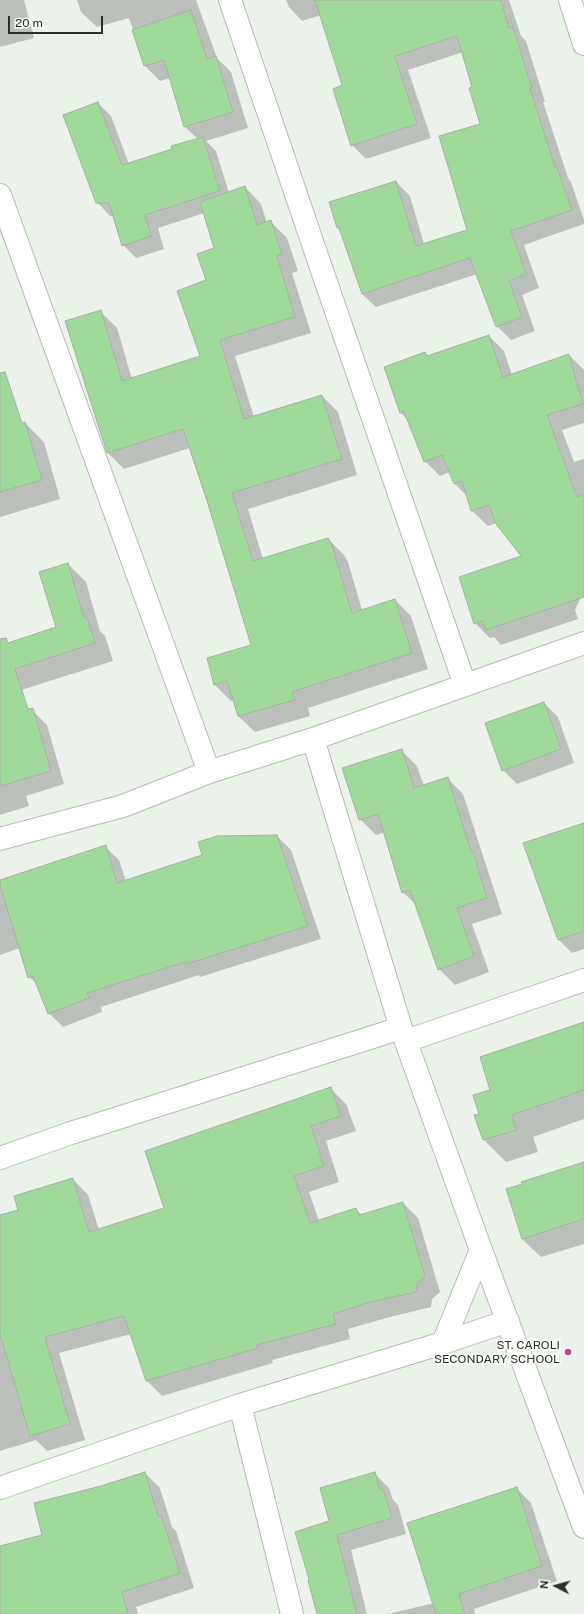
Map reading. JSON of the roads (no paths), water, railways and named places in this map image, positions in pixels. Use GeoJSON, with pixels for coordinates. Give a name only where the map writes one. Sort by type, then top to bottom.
{"type":"FeatureCollection","features":[{"type":"Feature","properties":{"kind":"street"},"geometry":{"type":"LineString","coordinates":[[230,0],[318,261],[465,685]]}},
{"type":"Feature","properties":{"kind":"street"},"geometry":{"type":"LineString","coordinates":[[570,0],[584,44]]}},
{"type":"Feature","properties":{"kind":"street"},"geometry":{"type":"LineString","coordinates":[[0,195],[210,772]]}},
{"type":"Feature","properties":{"kind":"street"},"geometry":{"type":"LineString","coordinates":[[0,839],[123,806],[210,772],[313,739],[584,643]]}},
{"type":"Feature","properties":{"kind":"street"},"geometry":{"type":"LineString","coordinates":[[313,739],[404,1035],[481,1250],[584,1527]]}},
{"type":"Feature","properties":{"kind":"street"},"geometry":{"type":"LineString","coordinates":[[0,1158],[71,1133],[404,1035],[584,980]]}},
{"type":"Feature","properties":{"kind":"street"},"geometry":{"type":"LineString","coordinates":[[443,1343],[481,1250]]}},
{"type":"Feature","properties":{"kind":"street"},"geometry":{"type":"LineString","coordinates":[[0,1488],[240,1405],[508,1322]]}},
{"type":"Feature","properties":{"kind":"street"},"geometry":{"type":"LineString","coordinates":[[240,1405],[292,1614]]}},
{"type":"Feature","properties":{"kind":"place","name":"ST. CAROLI SECONDARY SCHOOL"},"geometry":{"type":"Point","coordinates":[568,1352]}}]}
